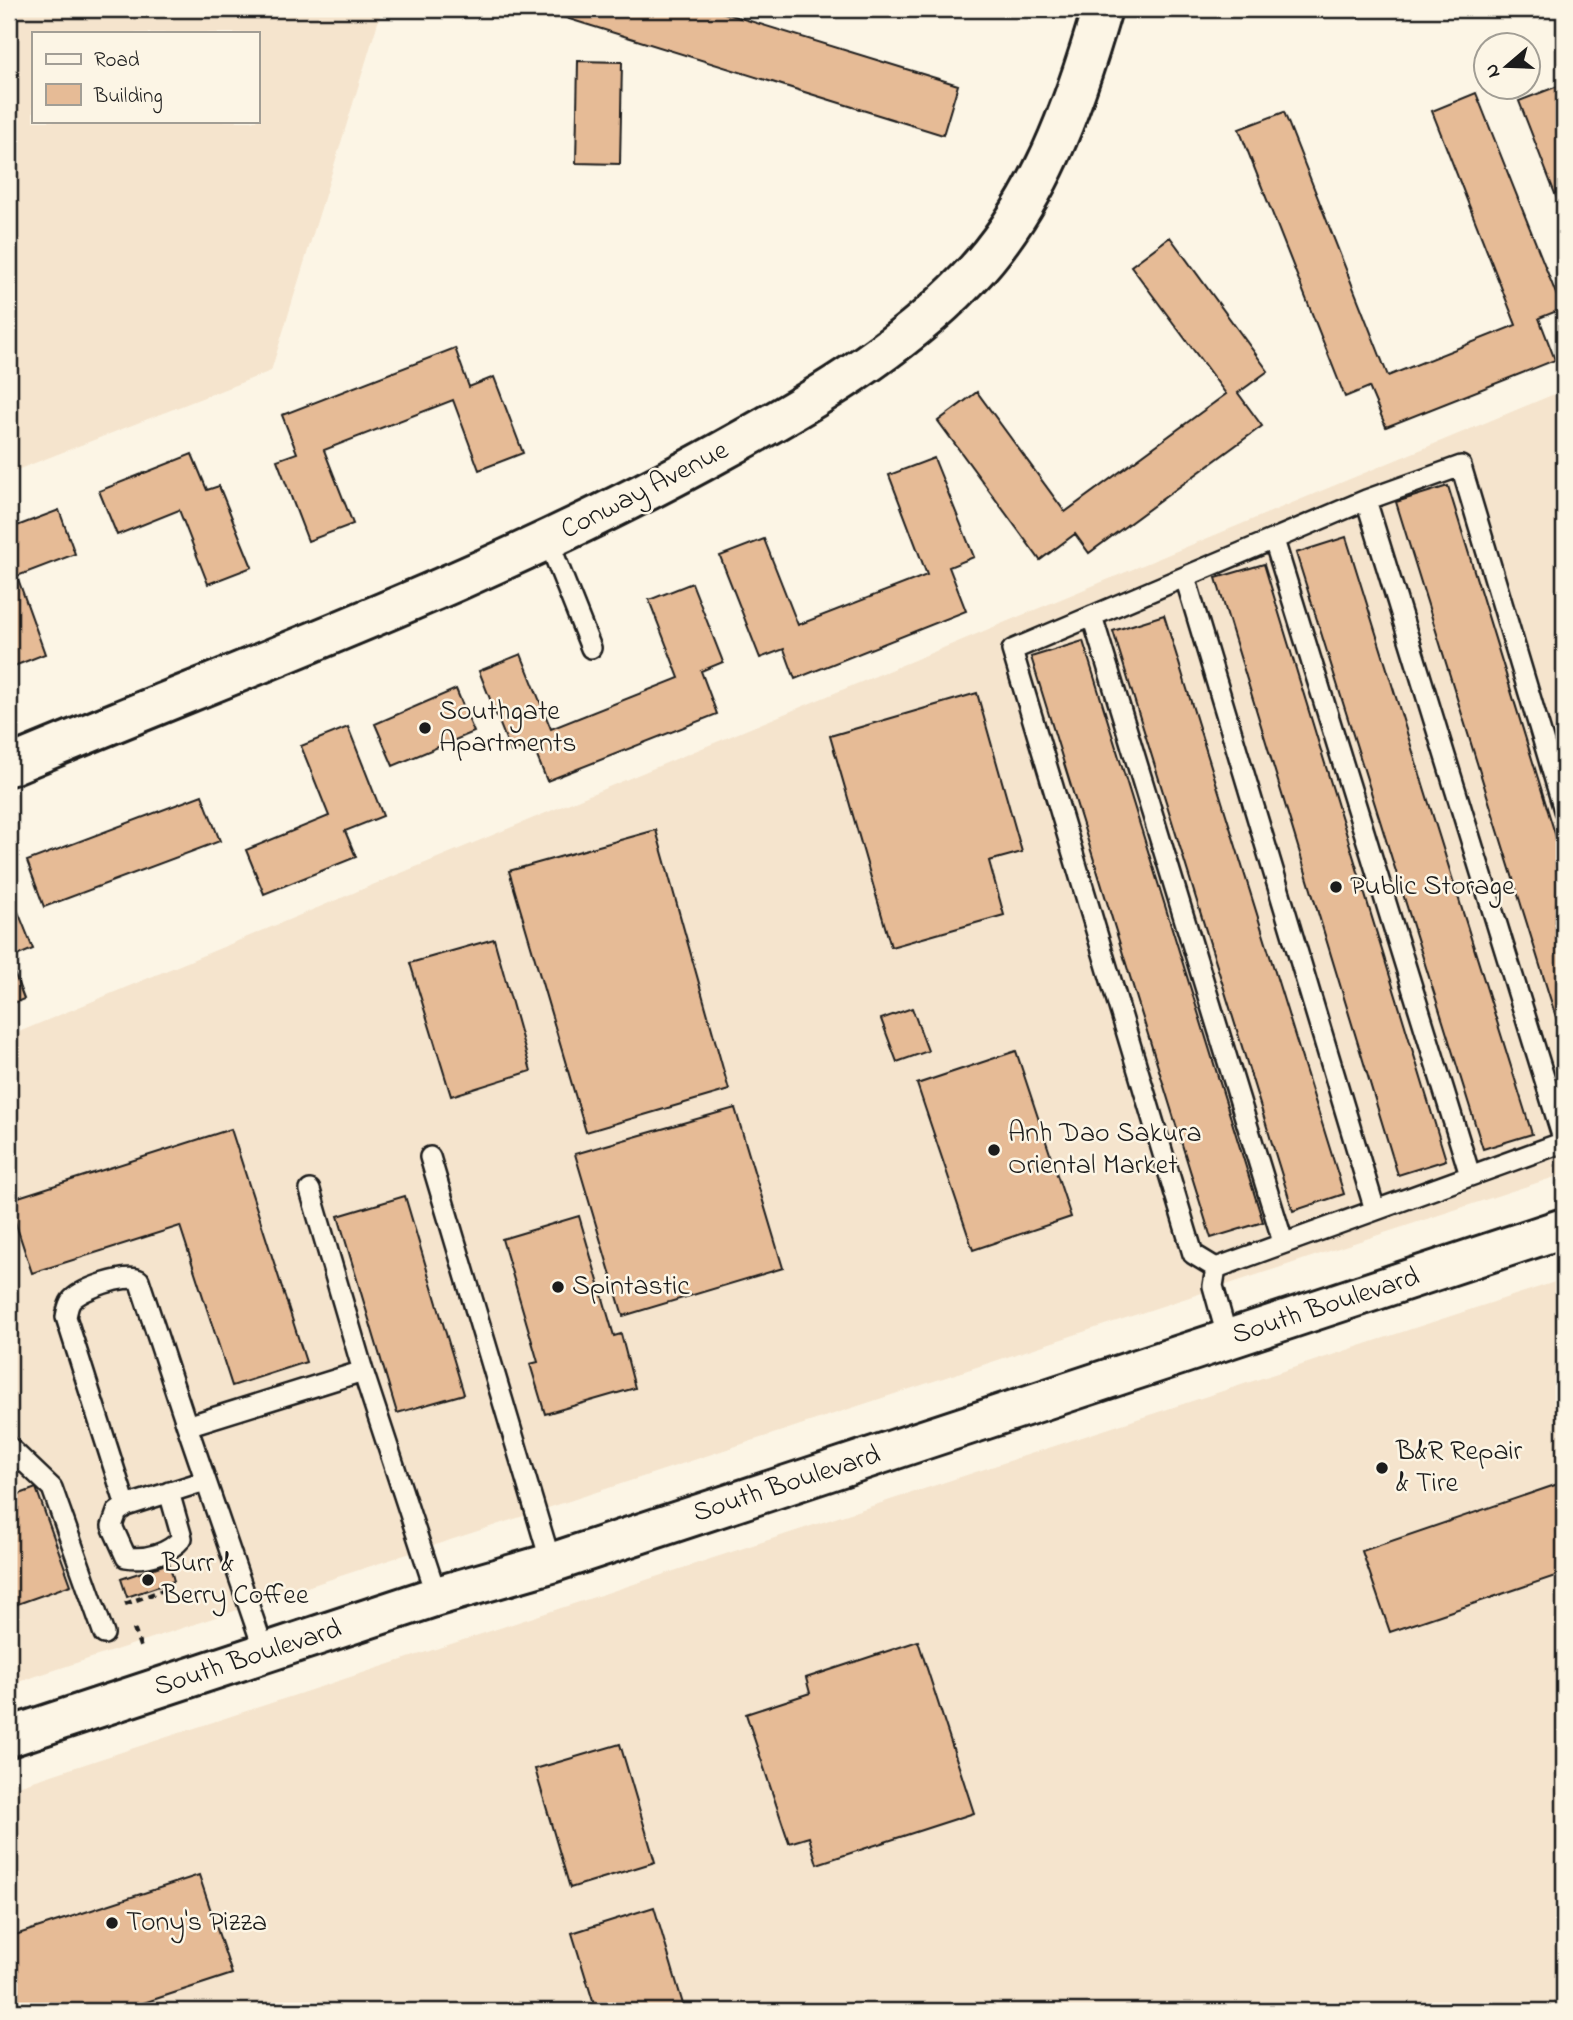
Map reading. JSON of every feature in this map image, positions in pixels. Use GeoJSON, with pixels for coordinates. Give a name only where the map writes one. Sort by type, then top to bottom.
{"type":"FeatureCollection","features":[{"type":"Feature","properties":{"kind":"main road","name":"Conway Avenue"},"geometry":{"type":"LineString","coordinates":[[9,766],[548,540],[638,498],[763,429],[918,325],[968,279],[1004,234],[1046,165],[1079,91],[1102,9]]}},
{"type":"Feature","properties":{"kind":"main road","name":"South Boulevard"},"geometry":{"type":"LineString","coordinates":[[9,1738],[437,1596],[551,1563],[1564,1228]]}},
{"type":"Feature","properties":{"kind":"lane"},"geometry":{"type":"LineString","coordinates":[[1216,1268],[1193,1254],[1012,650],[1366,500],[1461,467],[1564,810]]}},
{"type":"Feature","properties":{"kind":"lane"},"geometry":{"type":"LineString","coordinates":[[1216,1268],[1564,1142],[1366,500]]}},
{"type":"Feature","properties":{"kind":"lane"},"geometry":{"type":"LineString","coordinates":[[548,540],[591,648]]}},
{"type":"Feature","properties":{"kind":"lane"},"geometry":{"type":"LineString","coordinates":[[1274,540],[1470,1175]]}},
{"type":"Feature","properties":{"kind":"lane"},"geometry":{"type":"LineString","coordinates":[[1185,577],[1375,1210]]}},
{"type":"Feature","properties":{"kind":"lane"},"geometry":{"type":"LineString","coordinates":[[1092,616],[1283,1242]]}},
{"type":"Feature","properties":{"kind":"lane"},"geometry":{"type":"LineString","coordinates":[[430,1157],[551,1563]]}},
{"type":"Feature","properties":{"kind":"lane"},"geometry":{"type":"LineString","coordinates":[[310,1190],[363,1371],[437,1596]]}},
{"type":"Feature","properties":{"kind":"lane"},"geometry":{"type":"LineString","coordinates":[[1216,1268],[1213,1286],[1228,1340]]}},
{"type":"Feature","properties":{"kind":"lane"},"geometry":{"type":"LineString","coordinates":[[126,1506],[66,1317],[69,1303],[79,1293],[128,1276],[139,1280],[265,1653]]}},
{"type":"Feature","properties":{"kind":"lane"},"geometry":{"type":"LineString","coordinates":[[187,1426],[363,1371]]}},
{"type":"Feature","properties":{"kind":"lane"},"geometry":{"type":"LineString","coordinates":[[9,1447],[52,1488],[104,1634]]}},
{"type":"Feature","properties":{"kind":"lane"},"geometry":{"type":"LineString","coordinates":[[169,1492],[182,1538],[176,1546],[156,1555],[138,1559],[126,1557],[112,1526],[117,1512],[126,1506],[205,1480]]}},
{"type":"Feature","properties":{"kind":"path"},"geometry":{"type":"LineString","coordinates":[[129,1615],[124,1603],[169,1588]]}},
{"type":"Feature","properties":{"kind":"path"},"geometry":{"type":"LineString","coordinates":[[133,1627],[142,1651]]}},
{"type":"Feature","properties":{"kind":"shaded area"},"geometry":{"type":"Polygon","coordinates":[[[9,9],[382,9],[271,371],[9,473],[9,9]]]}},
{"type":"Feature","properties":{"kind":"shaded area"},"geometry":{"type":"Polygon","coordinates":[[[1564,390],[1564,1174],[9,1685],[9,1036],[1564,390]]]}},
{"type":"Feature","properties":{"kind":"shaded area"},"geometry":{"type":"Polygon","coordinates":[[[1564,1279],[1564,2011],[9,2011],[9,1789],[1564,1279]]]}},
{"type":"Feature","properties":{"kind":"building"},"geometry":{"type":"Polygon","coordinates":[[[537,9],[711,9],[958,85],[943,135],[537,9]]]}},
{"type":"Feature","properties":{"kind":"building"},"geometry":{"type":"Polygon","coordinates":[[[578,61],[622,62],[620,164],[576,163],[578,61]]]}},
{"type":"Feature","properties":{"kind":"building"},"geometry":{"type":"Polygon","coordinates":[[[1563,84],[1564,87],[1564,217],[1519,102],[1542,102],[1542,92],[1563,84]]]}},
{"type":"Feature","properties":{"kind":"building"},"geometry":{"type":"Polygon","coordinates":[[[1472,95],[1472,102],[1480,102],[1562,309],[1539,318],[1555,360],[1386,427],[1369,387],[1345,397],[1239,129],[1284,112],[1388,376],[1516,325],[1432,111],[1472,95]]]}},
{"type":"Feature","properties":{"kind":"building"},"geometry":{"type":"Polygon","coordinates":[[[1170,237],[1268,371],[1238,393],[1262,426],[1089,553],[1075,534],[1040,560],[938,421],[977,392],[1065,512],[1226,394],[1131,266],[1170,237]]]}},
{"type":"Feature","properties":{"kind":"building"},"geometry":{"type":"Polygon","coordinates":[[[455,348],[469,387],[494,377],[523,453],[479,470],[453,400],[324,450],[353,524],[308,541],[277,460],[297,453],[282,415],[455,348]]]}},
{"type":"Feature","properties":{"kind":"building"},"geometry":{"type":"Polygon","coordinates":[[[192,454],[207,490],[219,486],[252,567],[208,584],[179,510],[117,535],[99,491],[192,454]]]}},
{"type":"Feature","properties":{"kind":"building"},"geometry":{"type":"Polygon","coordinates":[[[934,458],[974,557],[949,567],[966,611],[795,679],[784,649],[760,658],[720,556],[764,539],[798,625],[927,575],[889,475],[934,458]]]}},
{"type":"Feature","properties":{"kind":"building"},"geometry":{"type":"Polygon","coordinates":[[[1448,486],[1564,863],[1564,1043],[1396,502],[1448,486]]]}},
{"type":"Feature","properties":{"kind":"building"},"geometry":{"type":"Polygon","coordinates":[[[59,510],[75,554],[17,576],[45,654],[9,668],[9,529],[59,510]]]}},
{"type":"Feature","properties":{"kind":"building"},"geometry":{"type":"Polygon","coordinates":[[[1346,537],[1532,1134],[1483,1149],[1296,553],[1346,537]]]}},
{"type":"Feature","properties":{"kind":"building"},"geometry":{"type":"Polygon","coordinates":[[[1264,564],[1446,1160],[1398,1175],[1216,578],[1264,564]]]}},
{"type":"Feature","properties":{"kind":"building"},"geometry":{"type":"Polygon","coordinates":[[[692,583],[723,662],[701,671],[717,714],[547,781],[532,744],[511,752],[479,671],[521,654],[551,729],[679,678],[649,600],[692,583]]]}},
{"type":"Feature","properties":{"kind":"building"},"geometry":{"type":"Polygon","coordinates":[[[1164,615],[1344,1194],[1293,1211],[1113,631],[1164,615]]]}},
{"type":"Feature","properties":{"kind":"building"},"geometry":{"type":"Polygon","coordinates":[[[1083,641],[1263,1222],[1211,1238],[1031,657],[1083,641]]]}},
{"type":"Feature","properties":{"kind":"building","name":"Southgate Apartments"},"geometry":{"type":"Polygon","coordinates":[[[456,689],[474,732],[393,766],[375,724],[456,689]]]}},
{"type":"Feature","properties":{"kind":"building"},"geometry":{"type":"Polygon","coordinates":[[[977,693],[1022,852],[989,861],[1004,915],[891,947],[830,736],[977,693]]]}},
{"type":"Feature","properties":{"kind":"building"},"geometry":{"type":"Polygon","coordinates":[[[348,727],[383,816],[345,831],[356,857],[264,894],[246,850],[329,816],[301,746],[348,727]]]}},
{"type":"Feature","properties":{"kind":"building"},"geometry":{"type":"Polygon","coordinates":[[[202,795],[220,841],[44,907],[27,861],[202,795]]]}},
{"type":"Feature","properties":{"kind":"building"},"geometry":{"type":"Polygon","coordinates":[[[656,830],[729,1090],[586,1132],[509,871],[656,830]]]}},
{"type":"Feature","properties":{"kind":"building"},"geometry":{"type":"Polygon","coordinates":[[[9,889],[33,949],[9,959],[9,889]]]}},
{"type":"Feature","properties":{"kind":"building"},"geometry":{"type":"Polygon","coordinates":[[[494,939],[531,1071],[451,1096],[410,963],[494,939]]]}},
{"type":"Feature","properties":{"kind":"building"},"geometry":{"type":"Polygon","coordinates":[[[9,959],[24,999],[9,1005],[9,959]]]}},
{"type":"Feature","properties":{"kind":"building"},"geometry":{"type":"Polygon","coordinates":[[[912,1008],[928,1051],[897,1062],[881,1019],[912,1008]]]}},
{"type":"Feature","properties":{"kind":"building","name":"Anh Dao Sakura Oriental Market"},"geometry":{"type":"Polygon","coordinates":[[[1016,1051],[1071,1217],[973,1250],[917,1084],[1016,1051]]]}},
{"type":"Feature","properties":{"kind":"building"},"geometry":{"type":"Polygon","coordinates":[[[735,1108],[783,1268],[623,1316],[575,1154],[735,1108]]]}},
{"type":"Feature","properties":{"kind":"building"},"geometry":{"type":"Polygon","coordinates":[[[231,1129],[306,1362],[232,1386],[180,1226],[32,1273],[9,1203],[9,1200],[231,1129]]]}},
{"type":"Feature","properties":{"kind":"building"},"geometry":{"type":"Polygon","coordinates":[[[405,1196],[464,1394],[397,1413],[338,1216],[405,1196]]]}},
{"type":"Feature","properties":{"kind":"building","name":"Spintastic"},"geometry":{"type":"Polygon","coordinates":[[[579,1216],[614,1336],[621,1334],[635,1388],[545,1414],[530,1364],[538,1362],[502,1239],[579,1216]]]}},
{"type":"Feature","properties":{"kind":"building"},"geometry":{"type":"Polygon","coordinates":[[[1564,1482],[1564,1573],[1390,1632],[1362,1551],[1564,1482]]]}},
{"type":"Feature","properties":{"kind":"building"},"geometry":{"type":"Polygon","coordinates":[[[36,1488],[71,1585],[9,1607],[9,1498],[36,1488]]]}},
{"type":"Feature","properties":{"kind":"building","name":"Burr & Berry Coffee"},"geometry":{"type":"Polygon","coordinates":[[[169,1563],[174,1581],[127,1597],[121,1579],[169,1563]]]}},
{"type":"Feature","properties":{"kind":"building"},"geometry":{"type":"Polygon","coordinates":[[[918,1641],[974,1813],[817,1864],[809,1837],[789,1843],[746,1714],[810,1693],[806,1678],[918,1641]]]}},
{"type":"Feature","properties":{"kind":"building"},"geometry":{"type":"Polygon","coordinates":[[[620,1744],[655,1862],[570,1888],[535,1769],[620,1744]]]}},
{"type":"Feature","properties":{"kind":"building"},"geometry":{"type":"Polygon","coordinates":[[[199,1875],[232,1974],[119,2011],[9,2011],[9,1937],[199,1875]]]}},
{"type":"Feature","properties":{"kind":"building"},"geometry":{"type":"Polygon","coordinates":[[[654,1907],[685,2011],[596,2011],[572,1933],[654,1907]]]}},
{"type":"Feature","properties":{"kind":"place","name":"Southgate Apartments"},"geometry":{"type":"Point","coordinates":[425,728]}},
{"type":"Feature","properties":{"kind":"place","name":"Public Storage"},"geometry":{"type":"Point","coordinates":[1336,887]}},
{"type":"Feature","properties":{"kind":"place","name":"Anh Dao Sakura Oriental Market"},"geometry":{"type":"Point","coordinates":[994,1150]}},
{"type":"Feature","properties":{"kind":"place","name":"Spintastic"},"geometry":{"type":"Point","coordinates":[558,1287]}},
{"type":"Feature","properties":{"kind":"place","name":"B&R Repair & Tire"},"geometry":{"type":"Point","coordinates":[1382,1468]}},
{"type":"Feature","properties":{"kind":"place","name":"Burr & Berry Coffee"},"geometry":{"type":"Point","coordinates":[148,1580]}},
{"type":"Feature","properties":{"kind":"place","name":"Tony's Pizza"},"geometry":{"type":"Point","coordinates":[112,1923]}}]}
